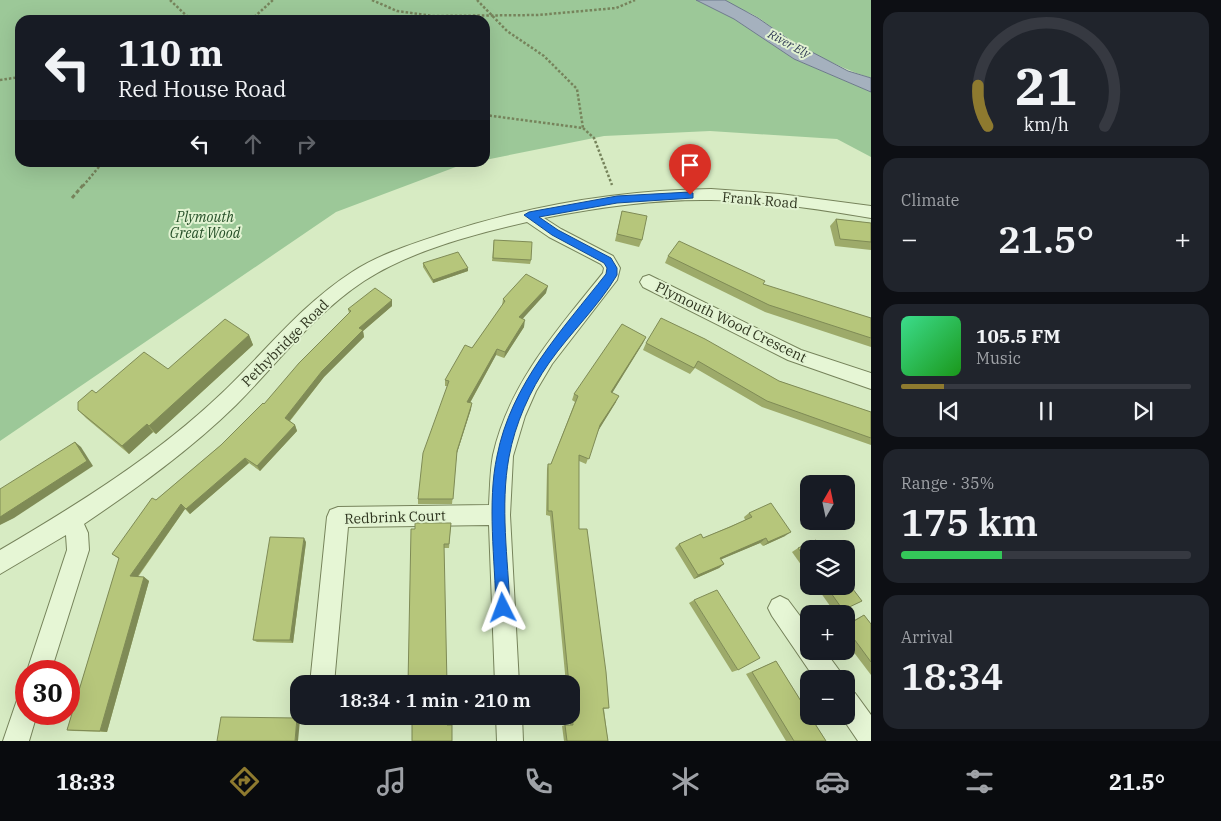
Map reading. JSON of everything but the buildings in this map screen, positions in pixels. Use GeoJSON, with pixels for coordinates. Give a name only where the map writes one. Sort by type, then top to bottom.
{"type":"FeatureCollection","features":[{"type":"Feature","properties":{"kind":"street","name":"Frank Road"},"geometry":{"type":"LineString","coordinates":[[529,215],[617,200],[690,195],[738,196],[871,212]]}},
{"type":"Feature","properties":{"kind":"street"},"geometry":{"type":"LineString","coordinates":[[507,675],[499,514],[503,456],[515,416],[528,387],[545,359],[611,275],[612,268],[607,260],[555,232],[529,215]]}},
{"type":"Feature","properties":{"kind":"street","name":"Pethybridge Road"},"geometry":{"type":"LineString","coordinates":[[0,563],[70,521],[166,454],[229,399],[330,298],[358,277],[385,262],[425,246],[529,215]]}},
{"type":"Feature","properties":{"kind":"street","name":"Plymouth Wood Crescent"},"geometry":{"type":"LineString","coordinates":[[649,282],[795,355],[871,380]]}},
{"type":"Feature","properties":{"kind":"street","name":"Redbrink Court"},"geometry":{"type":"LineString","coordinates":[[323,675],[338,517],[499,514]]}},
{"type":"Feature","properties":{"kind":"street"},"geometry":{"type":"LineString","coordinates":[[43,660],[78,550],[77,533],[70,521]]}},
{"type":"Feature","properties":{"kind":"street"},"geometry":{"type":"LineString","coordinates":[[780,608],[800,637]]}},
{"type":"Feature","properties":{"kind":"street"},"geometry":{"type":"LineString","coordinates":[[855,715],[871,737]]}},
{"type":"Feature","properties":{"kind":"street"},"geometry":{"type":"LineString","coordinates":[[16,741],[21,725]]}},
{"type":"Feature","properties":{"kind":"street"},"geometry":{"type":"LineString","coordinates":[[509,725],[510,741]]}},
{"type":"Feature","properties":{"kind":"path"},"geometry":{"type":"LineString","coordinates":[[170,0],[186,15]]}},
{"type":"Feature","properties":{"kind":"path"},"geometry":{"type":"LineString","coordinates":[[257,15],[274,0]]}},
{"type":"Feature","properties":{"kind":"path"},"geometry":{"type":"LineString","coordinates":[[372,0],[396,11],[417,15]]}},
{"type":"Feature","properties":{"kind":"path"},"geometry":{"type":"LineString","coordinates":[[477,0],[506,31],[544,56],[577,90],[583,128]]}},
{"type":"Feature","properties":{"kind":"path"},"geometry":{"type":"LineString","coordinates":[[492,16],[538,15],[616,8],[634,0]]}},
{"type":"Feature","properties":{"kind":"path"},"geometry":{"type":"LineString","coordinates":[[0,80],[15,78]]}},
{"type":"Feature","properties":{"kind":"path"},"geometry":{"type":"LineString","coordinates":[[490,116],[583,128],[594,138],[607,166],[617,200]]}},
{"type":"Feature","properties":{"kind":"path"},"geometry":{"type":"LineString","coordinates":[[72,198],[99,167]]}},
{"type":"Feature","properties":{"kind":"green space","name":"Plymouth Great Wood"},"geometry":{"type":"Polygon","coordinates":[[[0,0],[696,0],[734,19],[794,59],[871,92],[871,157],[837,139],[710,131],[604,136],[490,159],[490,15],[15,15],[15,167],[456,167],[336,212],[0,441],[0,0]]]}},
{"type":"Feature","properties":{"kind":"green space"},"geometry":{"type":"Polygon","coordinates":[[[725,0],[871,0],[871,78],[841,67],[812,52],[759,18],[725,0]]]}},
{"type":"Feature","properties":{"kind":"water","name":"River Ely"},"geometry":{"type":"Polygon","coordinates":[[[696,0],[725,0],[758,18],[791,41],[848,71],[871,78],[871,92],[794,59],[734,19],[696,0]]]}},
{"type":"Feature","properties":{"kind":"route"},"geometry":{"type":"LineString","coordinates":[[503,608],[499,496],[503,456],[515,416],[528,387],[545,359],[611,275],[612,268],[607,260],[555,232],[529,215],[617,200],[690,195]]}}]}
